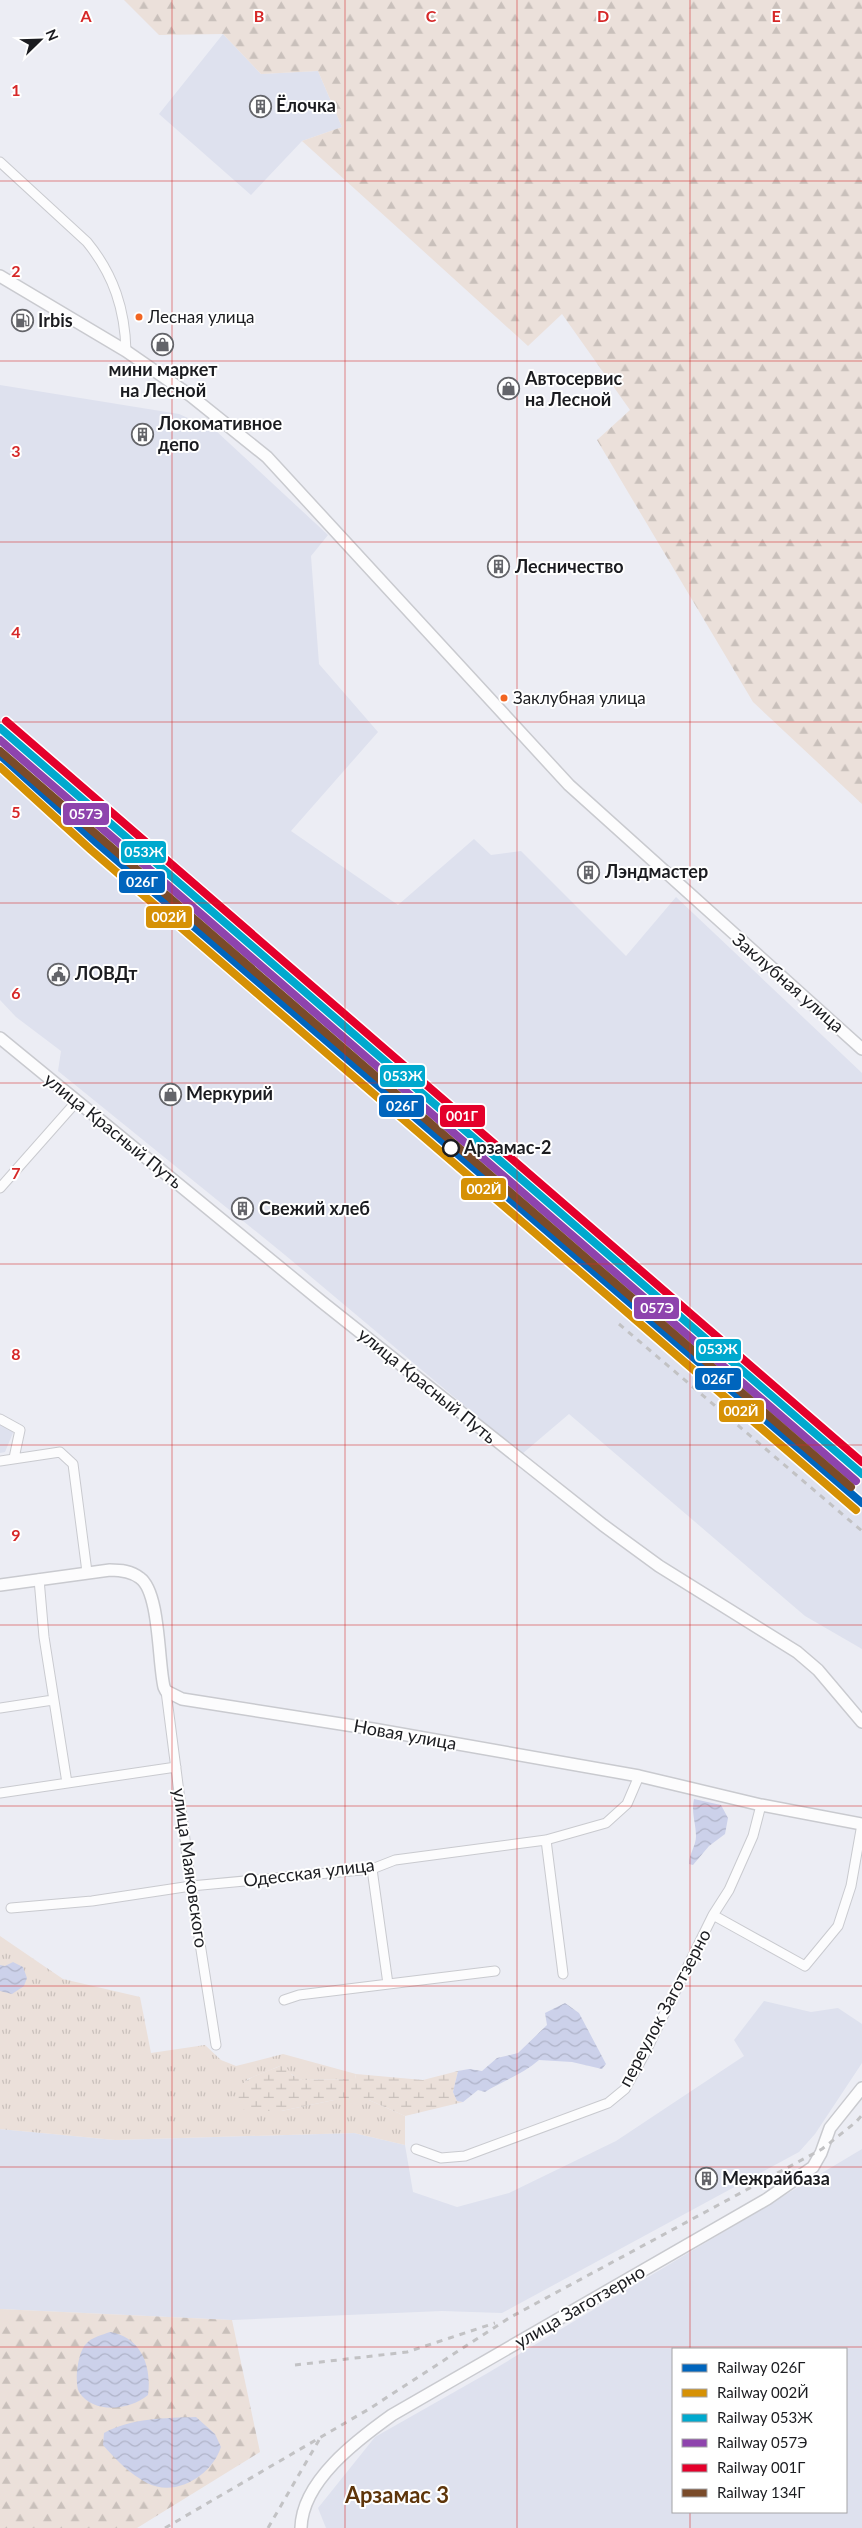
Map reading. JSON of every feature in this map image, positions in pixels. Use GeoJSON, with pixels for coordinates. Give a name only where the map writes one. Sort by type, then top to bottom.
{"type":"FeatureCollection","features":[{"type":"Feature","properties":{"kind":"main road"},"geometry":{"type":"LineString","coordinates":[[0,276],[126,352]]}},
{"type":"Feature","properties":{"kind":"main road","name":"Заклубная улица"},"geometry":{"type":"LineString","coordinates":[[126,352],[192,396],[267,457],[568,785],[862,1049]]}},
{"type":"Feature","properties":{"kind":"main road","name":"улица Красный Путь"},"geometry":{"type":"LineString","coordinates":[[0,1038],[329,1308],[595,1519],[658,1566],[797,1652],[818,1670],[862,1722]]}},
{"type":"Feature","properties":{"kind":"main road"},"geometry":{"type":"LineString","coordinates":[[0,1585],[87,1572],[124,1570],[142,1578],[150,1592],[155,1611],[161,1672],[166,1692]]}},
{"type":"Feature","properties":{"kind":"main road","name":"Новая улица"},"geometry":{"type":"LineString","coordinates":[[166,1692],[182,1699],[639,1776],[761,1805],[862,1824]]}},
{"type":"Feature","properties":{"kind":"main road","name":"улица Заготзерно"},"geometry":{"type":"LineString","coordinates":[[301,2528],[308,2498],[343,2455],[368,2432],[392,2415],[759,2204],[801,2176],[812,2167],[821,2153],[830,2128],[862,2088]]}},
{"type":"Feature","properties":{"kind":"street"},"geometry":{"type":"LineString","coordinates":[[0,162],[87,242],[99,257],[118,294],[123,311],[126,352]]}},
{"type":"Feature","properties":{"kind":"street"},"geometry":{"type":"LineString","coordinates":[[0,1188],[77,1101]]}},
{"type":"Feature","properties":{"kind":"street"},"geometry":{"type":"LineString","coordinates":[[0,1419],[20,1430],[14,1458]]}},
{"type":"Feature","properties":{"kind":"street"},"geometry":{"type":"LineString","coordinates":[[0,1461],[60,1452],[73,1464],[87,1572]]}},
{"type":"Feature","properties":{"kind":"street"},"geometry":{"type":"LineString","coordinates":[[39,1579],[44,1637],[67,1783]]}},
{"type":"Feature","properties":{"kind":"street","name":"улица Маяковского"},"geometry":{"type":"LineString","coordinates":[[166,1692],[192,1886],[216,2044]]}},
{"type":"Feature","properties":{"kind":"street"},"geometry":{"type":"LineString","coordinates":[[0,1708],[53,1700]]}},
{"type":"Feature","properties":{"kind":"street"},"geometry":{"type":"LineString","coordinates":[[0,1793],[176,1767]]}},
{"type":"Feature","properties":{"kind":"street","name":"Одесская улица"},"geometry":{"type":"LineString","coordinates":[[11,1908],[92,1901],[192,1886],[372,1869],[395,1860],[546,1840],[606,1824],[627,1804],[639,1776]]}},
{"type":"Feature","properties":{"kind":"street","name":"переулок Заготзерно"},"geometry":{"type":"LineString","coordinates":[[416,2149],[441,2158],[465,2156],[608,2103],[625,2089],[644,2055],[713,1915],[729,1890],[753,1836],[761,1805]]}},
{"type":"Feature","properties":{"kind":"street"},"geometry":{"type":"LineString","coordinates":[[713,1915],[805,1966],[838,1926],[850,1886],[862,1824]]}},
{"type":"Feature","properties":{"kind":"street"},"geometry":{"type":"LineString","coordinates":[[546,1840],[563,1974]]}},
{"type":"Feature","properties":{"kind":"street"},"geometry":{"type":"LineString","coordinates":[[372,1869],[388,1984]]}},
{"type":"Feature","properties":{"kind":"street"},"geometry":{"type":"LineString","coordinates":[[284,2000],[299,1995],[495,1971]]}},
{"type":"Feature","properties":{"kind":"shaded area"},"geometry":{"type":"Polygon","coordinates":[[[223,34],[261,74],[318,71],[342,127],[302,141],[251,195],[159,114],[223,34]]]}},
{"type":"Feature","properties":{"kind":"shaded area"},"geometry":{"type":"Polygon","coordinates":[[[0,385],[179,414],[215,430],[328,535],[311,556],[319,664],[378,732],[291,831],[398,905],[474,839],[491,855],[521,851],[626,956],[676,897],[862,1073],[862,1649],[805,1616],[569,1414],[522,1454],[285,1255],[58,1071],[61,1051],[16,1017],[0,1000],[0,385]]]}},
{"type":"Feature","properties":{"kind":"shaded area"},"geometry":{"type":"Polygon","coordinates":[[[0,1421],[15,1428],[5,1452],[0,1453],[0,1421]]]}},
{"type":"Feature","properties":{"kind":"shaded area"},"geometry":{"type":"Polygon","coordinates":[[[764,2001],[811,2012],[838,2008],[862,2024],[862,2063],[815,2134],[799,2152],[502,2313],[442,2311],[232,2320],[0,2309],[0,2129],[115,2140],[354,2133],[405,2145],[413,2192],[457,2207],[509,2193],[616,2141],[744,2056],[734,2040],[764,2001]]]}},
{"type":"Feature","properties":{"kind":"shaded area"},"geometry":{"type":"Polygon","coordinates":[[[862,2149],[862,2528],[326,2528],[318,2508],[375,2437],[486,2374],[862,2149]]]}},
{"type":"Feature","properties":{"kind":"green space"},"geometry":{"type":"Polygon","coordinates":[[[124,0],[862,0],[862,804],[753,702],[597,440],[630,410],[562,314],[528,346],[302,141],[342,127],[318,71],[261,74],[223,34],[159,35],[124,0]]]}},
{"type":"Feature","properties":{"kind":"green space"},"geometry":{"type":"Polygon","coordinates":[[[0,1936],[63,1979],[140,1997],[151,2053],[205,2045],[221,2060],[236,2066],[283,2054],[356,2074],[355,2079],[302,2080],[280,2066],[248,2079],[240,2087],[281,2111],[334,2100],[369,2100],[405,2116],[405,2145],[354,2133],[115,2140],[0,2129],[0,1936]]]}},
{"type":"Feature","properties":{"kind":"green space"},"geometry":{"type":"Polygon","coordinates":[[[280,2066],[286,2067],[292,2075],[302,2080],[355,2079],[356,2074],[423,2080],[458,2071],[453,2092],[457,2101],[463,2102],[405,2116],[369,2100],[334,2100],[281,2111],[240,2109],[236,2099],[241,2085],[256,2076],[280,2066]]]}},
{"type":"Feature","properties":{"kind":"green space"},"geometry":{"type":"Polygon","coordinates":[[[0,2309],[232,2320],[260,2452],[137,2528],[0,2528],[0,2309]]]}},
{"type":"Feature","properties":{"kind":"water"},"geometry":{"type":"Polygon","coordinates":[[[694,1799],[721,1805],[728,1818],[725,1834],[709,1846],[693,1865],[689,1864],[696,1836],[693,1809],[694,1799]]]}},
{"type":"Feature","properties":{"kind":"water"},"geometry":{"type":"Polygon","coordinates":[[[13,1962],[23,1967],[27,1978],[24,1986],[12,1994],[0,1991],[0,1965],[5,1966],[13,1962]]]}},
{"type":"Feature","properties":{"kind":"water"},"geometry":{"type":"Polygon","coordinates":[[[565,2003],[579,2013],[606,2064],[602,2069],[572,2062],[539,2060],[485,2092],[478,2090],[463,2102],[457,2101],[453,2092],[458,2071],[469,2069],[482,2071],[497,2058],[518,2053],[547,2025],[545,2013],[565,2003]]]}},
{"type":"Feature","properties":{"kind":"water"},"geometry":{"type":"Polygon","coordinates":[[[110,2332],[121,2335],[137,2346],[146,2364],[149,2384],[148,2395],[132,2404],[112,2408],[94,2404],[86,2399],[79,2392],[77,2382],[79,2360],[83,2348],[97,2336],[110,2332]]]}},
{"type":"Feature","properties":{"kind":"water"},"geometry":{"type":"Polygon","coordinates":[[[196,2417],[215,2434],[221,2447],[210,2467],[192,2481],[181,2486],[170,2488],[158,2487],[147,2483],[123,2466],[103,2445],[104,2433],[126,2424],[149,2420],[196,2417]]]}},
{"type":"Feature","properties":{"kind":"railway"},"geometry":{"type":"LineString","coordinates":[[619,1324],[862,1531]]}},
{"type":"Feature","properties":{"kind":"railway"},"geometry":{"type":"LineString","coordinates":[[165,2528],[369,2409],[509,2318],[822,2149],[862,2115]]}},
{"type":"Feature","properties":{"kind":"railway"},"geometry":{"type":"LineString","coordinates":[[295,2365],[407,2352],[495,2323]]}},
{"type":"Feature","properties":{"kind":"railway"},"geometry":{"type":"LineString","coordinates":[[268,2528],[319,2440]]}},
{"type":"Feature","properties":{"kind":"rail line","name":"001Г"},"geometry":{"type":"LineString","coordinates":[[6,721],[862,1462]]}},
{"type":"Feature","properties":{"kind":"rail line","name":"053Ж"},"geometry":{"type":"LineString","coordinates":[[0,728],[862,1474]]}},
{"type":"Feature","properties":{"kind":"rail line","name":"057Э"},"geometry":{"type":"LineString","coordinates":[[0,740],[856,1481]]}},
{"type":"Feature","properties":{"kind":"rail line","name":"134Г"},"geometry":{"type":"LineString","coordinates":[[0,751],[851,1487]]}},
{"type":"Feature","properties":{"kind":"rail line","name":"026Г"},"geometry":{"type":"LineString","coordinates":[[0,755],[97,843],[862,1503]]}},
{"type":"Feature","properties":{"kind":"rail line","name":"002Й"},"geometry":{"type":"LineString","coordinates":[[0,767],[91,850],[856,1510]]}},
{"type":"Feature","properties":{"kind":"place","name":"Ёлочка"},"geometry":{"type":"Point","coordinates":[260,106]}},
{"type":"Feature","properties":{"kind":"place","name":"Лесная улица"},"geometry":{"type":"Point","coordinates":[139,317]}},
{"type":"Feature","properties":{"kind":"place","name":"Irbis"},"geometry":{"type":"Point","coordinates":[22,321]}},
{"type":"Feature","properties":{"kind":"place","name":"мини маркет на Лесной"},"geometry":{"type":"Point","coordinates":[163,345]}},
{"type":"Feature","properties":{"kind":"place","name":"Автосервис на Лесной"},"geometry":{"type":"Point","coordinates":[509,389]}},
{"type":"Feature","properties":{"kind":"place","name":"Локомативное депо"},"geometry":{"type":"Point","coordinates":[142,434]}},
{"type":"Feature","properties":{"kind":"place","name":"Лесничество"},"geometry":{"type":"Point","coordinates":[499,567]}},
{"type":"Feature","properties":{"kind":"place","name":"Заклубная улица"},"geometry":{"type":"Point","coordinates":[504,698]}},
{"type":"Feature","properties":{"kind":"place","name":"Лэндмастер"},"geometry":{"type":"Point","coordinates":[589,872]}},
{"type":"Feature","properties":{"kind":"place","name":"ЛОВДт"},"geometry":{"type":"Point","coordinates":[59,974]}},
{"type":"Feature","properties":{"kind":"place","name":"Меркурий"},"geometry":{"type":"Point","coordinates":[170,1094]}},
{"type":"Feature","properties":{"kind":"place","name":"Арзамас-2"},"geometry":{"type":"Point","coordinates":[451,1148]}},
{"type":"Feature","properties":{"kind":"place","name":"Свежий хлеб"},"geometry":{"type":"Point","coordinates":[243,1209]}},
{"type":"Feature","properties":{"kind":"place","name":"Межрайбаза"},"geometry":{"type":"Point","coordinates":[706,2179]}},
{"type":"Feature","properties":{"kind":"district","name":"Арзамас 3"},"geometry":{"type":"Point","coordinates":[397,2495]}}]}
